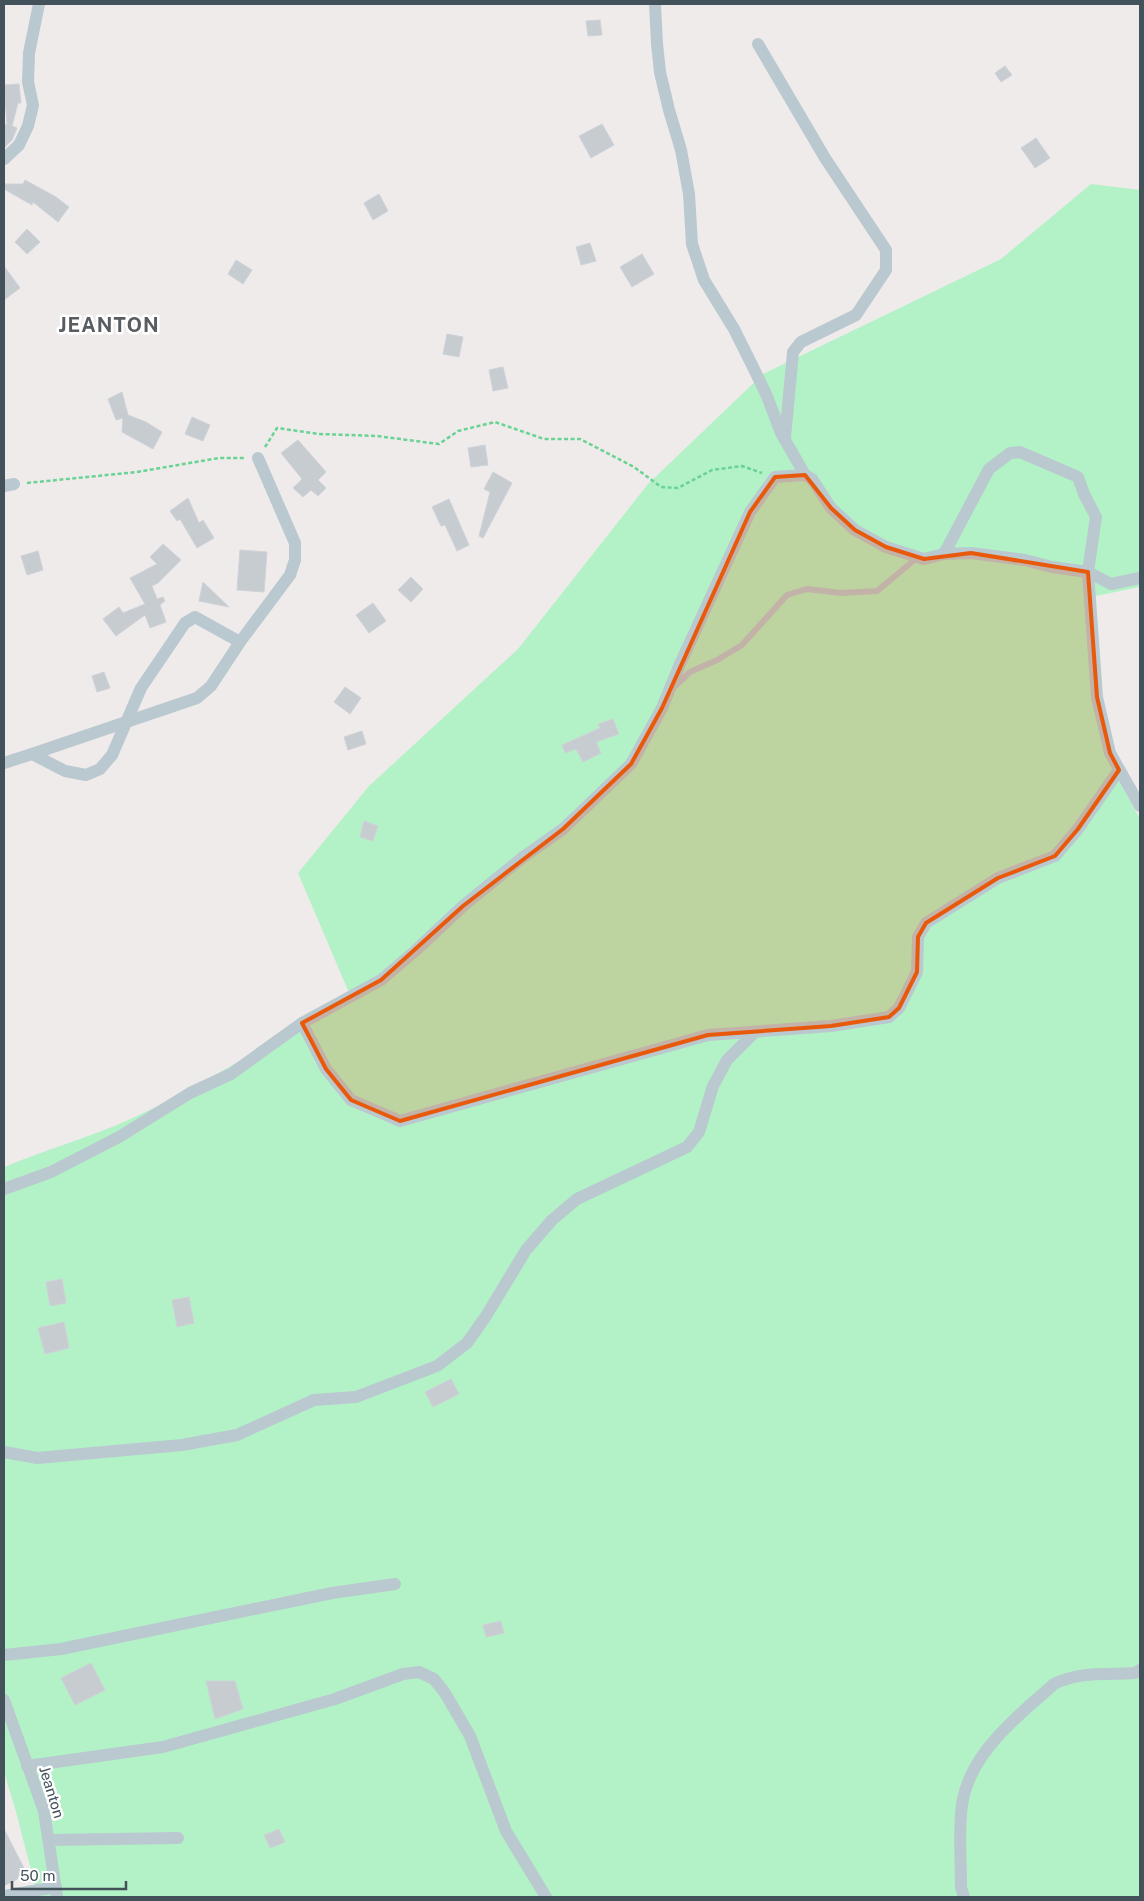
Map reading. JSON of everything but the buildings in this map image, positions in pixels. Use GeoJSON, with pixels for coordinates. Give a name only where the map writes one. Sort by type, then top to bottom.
{"type":"FeatureCollection","features":[{"type":"Feature","properties":{"kind":"street"},"geometry":{"type":"LineString","coordinates":[[4,159],[19,145],[28,126],[33,105],[28,82],[29,53],[39,4]]}},
{"type":"Feature","properties":{"kind":"street"},"geometry":{"type":"LineString","coordinates":[[655,4],[660,72],[681,150],[689,194],[692,244],[704,280],[734,329],[752,364],[785,440],[805,475],[812,479],[831,508],[855,530],[886,547],[924,559],[944,554],[971,552],[1088,572],[1111,584],[1140,579]]}},
{"type":"Feature","properties":{"kind":"street"},"geometry":{"type":"LineString","coordinates":[[758,44],[825,158],[886,250],[886,270],[856,315],[802,342],[793,352],[785,440]]}},
{"type":"Feature","properties":{"kind":"street"},"geometry":{"type":"LineString","coordinates":[[944,554],[990,469],[1010,453],[1020,452],[1078,476],[1084,494],[1096,517],[1088,572],[1097,698],[1110,753],[1140,806]]}},
{"type":"Feature","properties":{"kind":"street"},"geometry":{"type":"LineString","coordinates":[[4,763],[197,698],[211,686],[240,642],[290,575],[295,560],[295,543],[258,458]]}},
{"type":"Feature","properties":{"kind":"street"},"geometry":{"type":"LineString","coordinates":[[4,1189],[51,1172],[119,1137],[190,1093],[231,1074],[302,1023],[380,980],[522,858],[563,829],[631,764],[662,708],[750,512],[775,477],[805,475]]}},
{"type":"Feature","properties":{"kind":"street"},"geometry":{"type":"LineString","coordinates":[[32,754],[65,771],[86,775],[100,769],[112,755],[141,688],[185,623],[195,617],[240,642]]}},
{"type":"Feature","properties":{"kind":"street"},"geometry":{"type":"LineString","coordinates":[[302,1023],[326,1069],[351,1100],[400,1121],[708,1034],[831,1026],[889,1016],[899,1008],[917,972],[918,937],[926,923],[998,878],[1055,856],[1078,829],[1119,770]]}},
{"type":"Feature","properties":{"kind":"street"},"geometry":{"type":"LineString","coordinates":[[4,1452],[37,1458],[182,1445],[237,1436],[314,1400],[356,1396],[437,1366],[466,1343],[486,1316],[526,1250],[552,1220],[577,1199],[687,1147],[699,1132],[713,1086],[727,1060],[755,1032]]}},
{"type":"Feature","properties":{"kind":"street"},"geometry":{"type":"LineString","coordinates":[[4,1655],[61,1650],[332,1593],[395,1584]]}},
{"type":"Feature","properties":{"kind":"street"},"geometry":{"type":"LineString","coordinates":[[964,1897],[962,1887],[961,1813],[964,1791],[971,1774],[987,1748],[1054,1684],[1081,1674],[1135,1673],[1140,1670]]}},
{"type":"Feature","properties":{"kind":"street"},"geometry":{"type":"LineString","coordinates":[[27,1766],[163,1748],[335,1700],[403,1674],[419,1672],[434,1680],[445,1693],[470,1736],[506,1831],[546,1897]]}},
{"type":"Feature","properties":{"kind":"street","name":"Jeanton"},"geometry":{"type":"LineString","coordinates":[[4,1700],[44,1812],[57,1892]]}},
{"type":"Feature","properties":{"kind":"street"},"geometry":{"type":"LineString","coordinates":[[48,1840],[178,1838]]}},
{"type":"Feature","properties":{"kind":"street"},"geometry":{"type":"LineString","coordinates":[[4,1896],[57,1892]]}},
{"type":"Feature","properties":{"kind":"lane"},"geometry":{"type":"LineString","coordinates":[[669,692],[690,672],[717,660],[742,645],[787,594],[807,589],[841,593],[877,591],[919,557]]}},
{"type":"Feature","properties":{"kind":"path"},"geometry":{"type":"LineString","coordinates":[[9,485],[137,472],[219,458],[258,458],[277,428],[319,434],[376,436],[439,444],[458,431],[495,422],[544,439],[580,439],[634,467],[661,487],[678,488],[712,470],[742,466],[775,477]]}},
{"type":"Feature","properties":{"kind":"highlighted area"},"geometry":{"type":"Polygon","coordinates":[[[805,475],[831,508],[855,530],[886,547],[924,559],[971,553],[1088,572],[1097,697],[1110,753],[1119,770],[1078,829],[1055,856],[998,878],[926,923],[918,937],[917,972],[899,1008],[889,1017],[831,1026],[708,1035],[400,1121],[351,1100],[326,1069],[302,1023],[381,980],[463,906],[563,829],[631,764],[662,708],[750,512],[775,477],[805,475]]]}},
{"type":"Feature","properties":{"kind":"green space"},"geometry":{"type":"Polygon","coordinates":[[[1091,184],[1140,190],[1140,587],[1086,598],[1109,763],[1140,819],[1140,1897],[38,1897],[4,1772],[4,1167],[135,1117],[244,1059],[350,995],[298,873],[369,786],[518,649],[648,484],[763,374],[1001,259],[1091,184]]]}},
{"type":"Feature","properties":{"kind":"district","name":"JEANTON"},"geometry":{"type":"Point","coordinates":[109,325]}}]}
